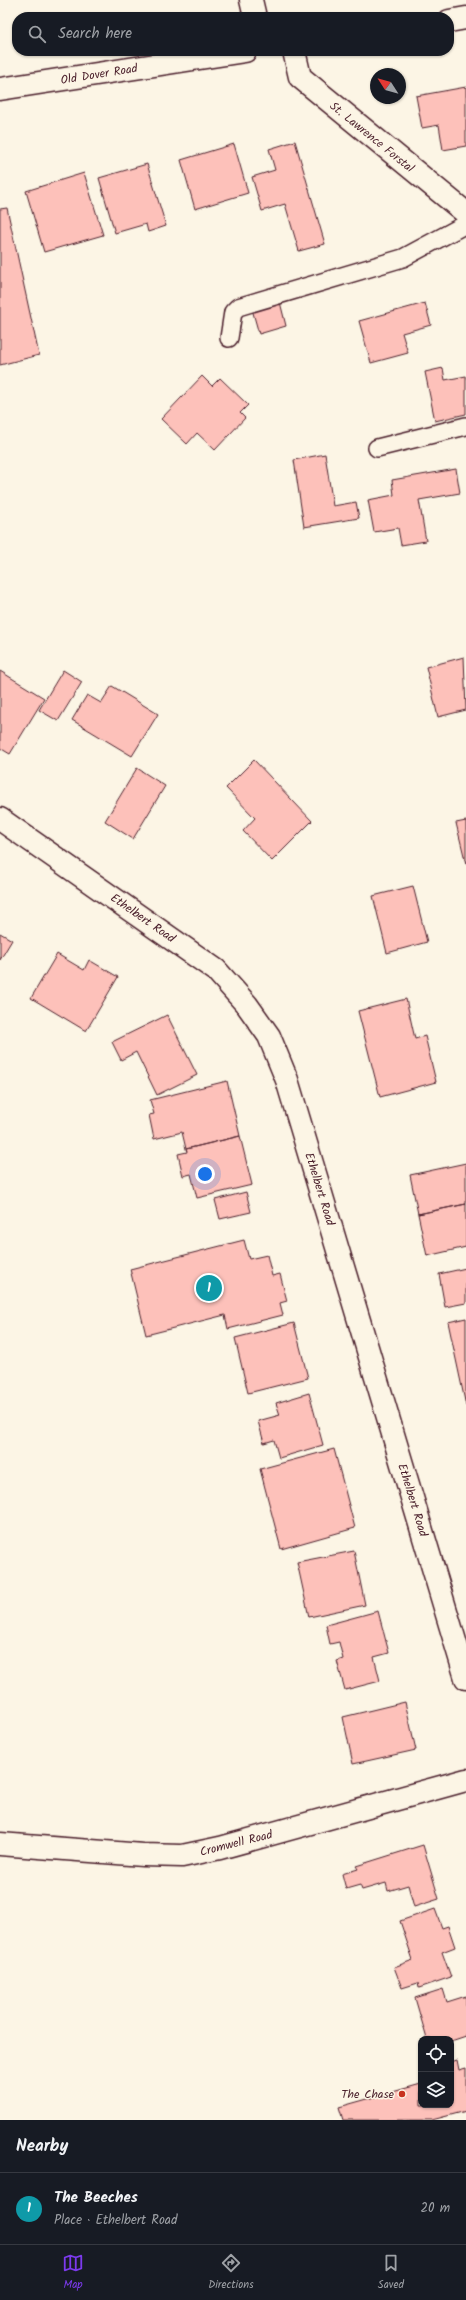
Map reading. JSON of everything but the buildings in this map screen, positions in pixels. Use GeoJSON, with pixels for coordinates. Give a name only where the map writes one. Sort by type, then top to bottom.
{"type":"FeatureCollection","features":[{"type":"Feature","properties":{"kind":"street"},"geometry":{"type":"LineString","coordinates":[[250,0],[254,12]]}},
{"type":"Feature","properties":{"kind":"street"},"geometry":{"type":"LineString","coordinates":[[454,20],[466,18]]}},
{"type":"Feature","properties":{"kind":"street","name":"Old Dover Road"},"geometry":{"type":"LineString","coordinates":[[0,89],[213,56]]}},
{"type":"Feature","properties":{"kind":"street","name":"St. Lawrence Forstal"},"geometry":{"type":"LineString","coordinates":[[295,56],[300,77],[466,213]]}},
{"type":"Feature","properties":{"kind":"street","name":"Ethelbert Road"},"geometry":{"type":"LineString","coordinates":[[0,819],[216,970],[247,1005],[269,1036],[287,1080],[465,1668]]}},
{"type":"Feature","properties":{"kind":"street","name":"Cromwell Road"},"geometry":{"type":"LineString","coordinates":[[0,1844],[143,1855],[182,1856],[220,1848],[466,1780]]}},
{"type":"Feature","properties":{"kind":"lane"},"geometry":{"type":"LineString","coordinates":[[229,338],[233,312],[238,307],[403,258],[466,224]]}},
{"type":"Feature","properties":{"kind":"lane"},"geometry":{"type":"LineString","coordinates":[[376,448],[466,426]]}},
{"type":"Feature","properties":{"kind":"place","name":"The Beeches"},"geometry":{"type":"Point","coordinates":[209,1288]}},
{"type":"Feature","properties":{"kind":"place","name":"The Chase"},"geometry":{"type":"Point","coordinates":[402,2094]}}]}
